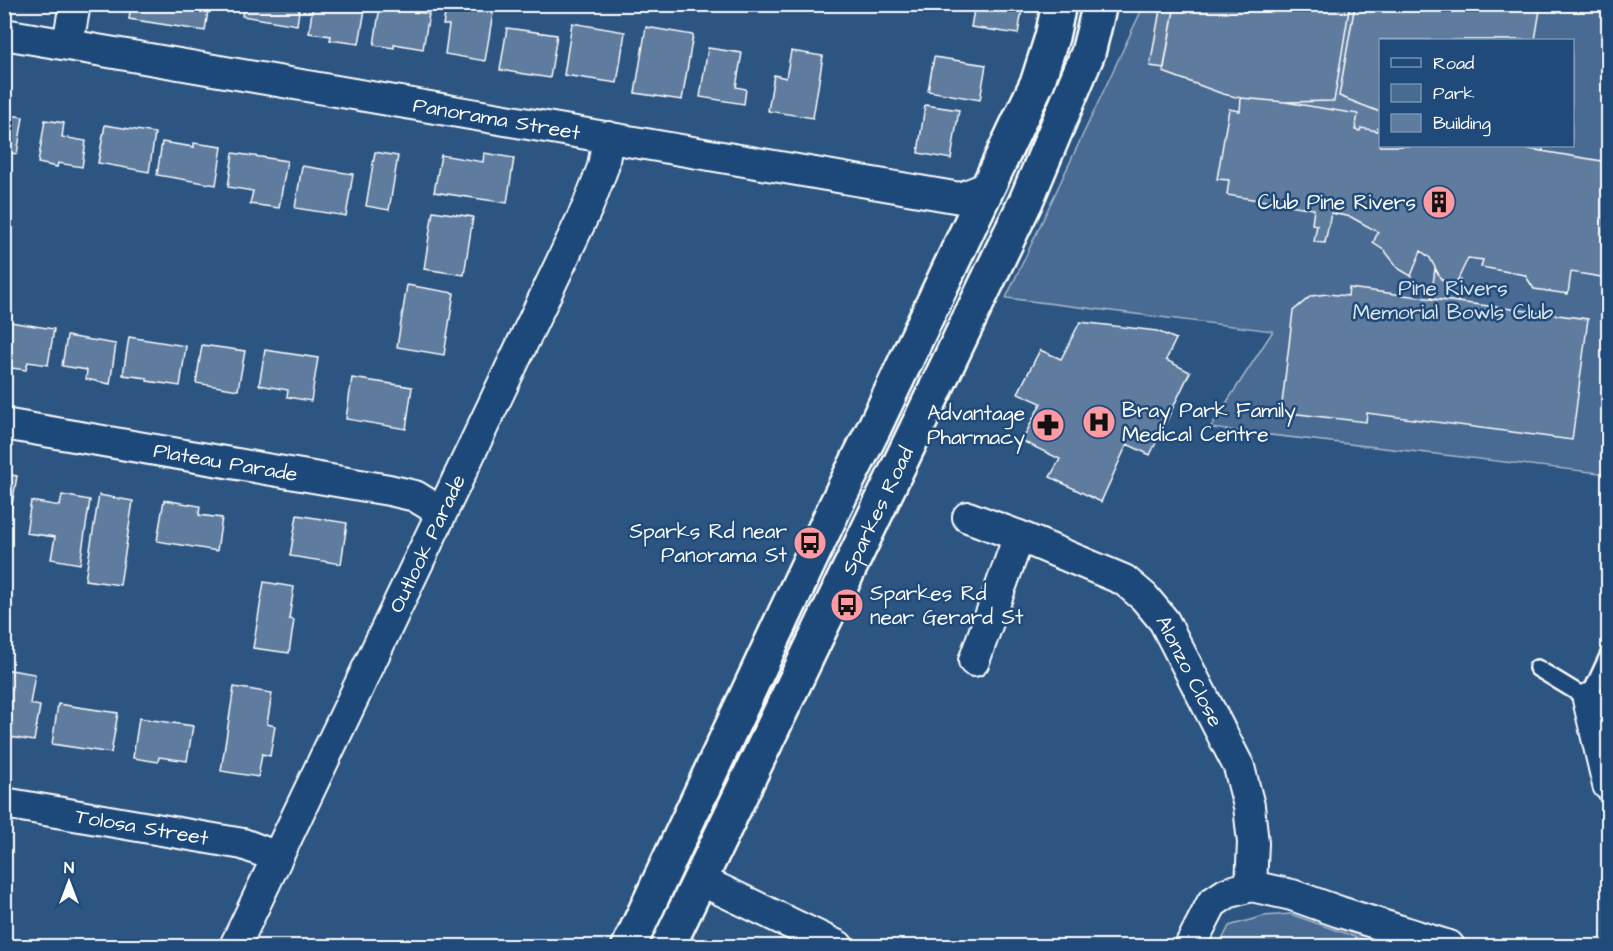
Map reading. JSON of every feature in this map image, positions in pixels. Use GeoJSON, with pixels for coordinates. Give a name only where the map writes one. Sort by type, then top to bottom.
{"type":"FeatureCollection","features":[{"type":"Feature","properties":{"kind":"street"},"geometry":{"type":"LineString","coordinates":[[68,43],[75,4]]}},
{"type":"Feature","properties":{"kind":"street","name":"Sparkes Road"},"geometry":{"type":"LineString","coordinates":[[629,946],[1038,81],[1052,37],[1059,4]]}},
{"type":"Feature","properties":{"kind":"street","name":"Sparkes Road"},"geometry":{"type":"LineString","coordinates":[[668,946],[1026,201],[1088,53],[1100,4]]}},
{"type":"Feature","properties":{"kind":"street","name":"Panorama Street"},"geometry":{"type":"LineString","coordinates":[[4,34],[68,43],[960,198],[986,188]]}},
{"type":"Feature","properties":{"kind":"street","name":"Outlook Parade"},"geometry":{"type":"LineString","coordinates":[[235,946],[588,206],[603,166],[608,137]]}},
{"type":"Feature","properties":{"kind":"street","name":"Plateau Parade"},"geometry":{"type":"LineString","coordinates":[[4,424],[389,490],[415,496],[441,512]]}},
{"type":"Feature","properties":{"kind":"street","name":"Alonzo Close"},"geometry":{"type":"LineString","coordinates":[[968,517],[1124,580],[1144,597],[1164,621],[1239,767],[1249,806],[1253,843],[1251,886]]}},
{"type":"Feature","properties":{"kind":"street"},"geometry":{"type":"LineString","coordinates":[[974,661],[1019,536]]}},
{"type":"Feature","properties":{"kind":"street"},"geometry":{"type":"LineString","coordinates":[[1588,699],[1608,785]]}},
{"type":"Feature","properties":{"kind":"street","name":"Tolosa Street"},"geometry":{"type":"LineString","coordinates":[[4,803],[243,844],[277,857]]}},
{"type":"Feature","properties":{"kind":"street"},"geometry":{"type":"LineString","coordinates":[[700,880],[838,946]]}},
{"type":"Feature","properties":{"kind":"street"},"geometry":{"type":"LineString","coordinates":[[1190,946],[1212,903],[1227,893],[1251,886],[1293,895],[1449,946]]}},
{"type":"Feature","properties":{"kind":"lane"},"geometry":{"type":"LineString","coordinates":[[1537,668],[1588,699],[1608,656]]}},
{"type":"Feature","properties":{"kind":"green space","name":"Pine Rivers Memorial Bowls Club"},"geometry":{"type":"Polygon","coordinates":[[[1144,5],[1608,5],[1608,474],[1210,428],[1273,331],[1006,298],[1144,5]]]}},
{"type":"Feature","properties":{"kind":"green space"},"geometry":{"type":"Polygon","coordinates":[[[1290,914],[1382,946],[1219,946],[1229,926],[1264,916],[1290,914]]]}},
{"type":"Feature","properties":{"kind":"building"},"geometry":{"type":"Polygon","coordinates":[[[131,4],[209,4],[205,31],[129,19],[131,4]]]}},
{"type":"Feature","properties":{"kind":"building"},"geometry":{"type":"Polygon","coordinates":[[[244,4],[300,4],[297,25],[242,16],[244,4]]]}},
{"type":"Feature","properties":{"kind":"building"},"geometry":{"type":"Polygon","coordinates":[[[313,4],[366,4],[359,44],[330,40],[331,36],[309,33],[313,4]]]}},
{"type":"Feature","properties":{"kind":"building"},"geometry":{"type":"Polygon","coordinates":[[[447,4],[480,4],[494,7],[485,61],[445,54],[449,25],[443,25],[447,4]]]}},
{"type":"Feature","properties":{"kind":"building"},"geometry":{"type":"Polygon","coordinates":[[[975,4],[1023,4],[1018,34],[971,27],[975,4]]]}},
{"type":"Feature","properties":{"kind":"building"},"geometry":{"type":"Polygon","coordinates":[[[1161,4],[1175,4],[1164,68],[1150,66],[1161,4]]]}},
{"type":"Feature","properties":{"kind":"building"},"geometry":{"type":"Polygon","coordinates":[[[1175,4],[1350,4],[1334,101],[1285,102],[1241,98],[1223,94],[1163,72],[1175,4]]]}},
{"type":"Feature","properties":{"kind":"building"},"geometry":{"type":"Polygon","coordinates":[[[1350,4],[1355,4],[1339,96],[1379,112],[1378,131],[1361,128],[1360,131],[1355,130],[1358,114],[1285,102],[1334,101],[1350,4]]]}},
{"type":"Feature","properties":{"kind":"building"},"geometry":{"type":"Polygon","coordinates":[[[1355,4],[1541,4],[1535,39],[1379,39],[1379,112],[1339,96],[1355,4]]]}},
{"type":"Feature","properties":{"kind":"building"},"geometry":{"type":"Polygon","coordinates":[[[380,6],[429,14],[423,49],[394,44],[394,48],[374,45],[380,6]]]}},
{"type":"Feature","properties":{"kind":"building"},"geometry":{"type":"Polygon","coordinates":[[[572,23],[625,32],[617,83],[564,75],[572,23]]]}},
{"type":"Feature","properties":{"kind":"building"},"geometry":{"type":"Polygon","coordinates":[[[646,27],[693,35],[682,100],[635,93],[646,27]]]}},
{"type":"Feature","properties":{"kind":"building"},"geometry":{"type":"Polygon","coordinates":[[[507,28],[557,35],[550,78],[500,70],[507,28]]]}},
{"type":"Feature","properties":{"kind":"building"},"geometry":{"type":"Polygon","coordinates":[[[708,48],[742,53],[736,87],[746,89],[744,104],[700,97],[708,48]]]}},
{"type":"Feature","properties":{"kind":"building"},"geometry":{"type":"Polygon","coordinates":[[[791,51],[823,56],[813,118],[768,111],[774,75],[786,78],[791,51]]]}},
{"type":"Feature","properties":{"kind":"building"},"geometry":{"type":"Polygon","coordinates":[[[934,57],[986,65],[980,100],[928,91],[934,57]]]}},
{"type":"Feature","properties":{"kind":"building","name":"Club Pine Rivers"},"geometry":{"type":"Polygon","coordinates":[[[1241,98],[1285,102],[1358,114],[1355,130],[1360,131],[1361,128],[1378,131],[1379,128],[1379,147],[1517,147],[1608,162],[1608,278],[1571,272],[1568,294],[1534,289],[1525,275],[1481,267],[1483,260],[1468,258],[1454,288],[1441,279],[1430,258],[1421,251],[1411,276],[1399,269],[1385,251],[1373,243],[1378,232],[1351,217],[1331,213],[1325,243],[1314,242],[1317,225],[1312,224],[1314,209],[1227,195],[1229,180],[1217,179],[1229,109],[1240,111],[1241,98]]]}},
{"type":"Feature","properties":{"kind":"building"},"geometry":{"type":"Polygon","coordinates":[[[925,105],[959,110],[951,159],[918,153],[925,105]]]}},
{"type":"Feature","properties":{"kind":"building"},"geometry":{"type":"Polygon","coordinates":[[[4,114],[23,117],[17,154],[4,152],[4,114]]]}},
{"type":"Feature","properties":{"kind":"building"},"geometry":{"type":"Polygon","coordinates":[[[45,120],[64,123],[62,137],[86,141],[82,167],[58,163],[57,167],[38,163],[45,120]]]}},
{"type":"Feature","properties":{"kind":"building"},"geometry":{"type":"Polygon","coordinates":[[[105,125],[155,133],[149,172],[98,163],[105,125]]]}},
{"type":"Feature","properties":{"kind":"building"},"geometry":{"type":"Polygon","coordinates":[[[162,142],[194,147],[194,143],[222,147],[216,185],[157,175],[162,142]]]}},
{"type":"Feature","properties":{"kind":"building"},"geometry":{"type":"Polygon","coordinates":[[[1517,147],[1543,147],[1543,151],[1517,147]]]}},
{"type":"Feature","properties":{"kind":"building"},"geometry":{"type":"Polygon","coordinates":[[[375,152],[398,156],[389,210],[366,206],[375,152]]]}},
{"type":"Feature","properties":{"kind":"building"},"geometry":{"type":"Polygon","coordinates":[[[233,153],[287,161],[279,208],[250,204],[253,191],[228,187],[233,153]]]}},
{"type":"Feature","properties":{"kind":"building"},"geometry":{"type":"Polygon","coordinates":[[[484,153],[514,158],[507,203],[434,192],[441,155],[483,162],[484,153]]]}},
{"type":"Feature","properties":{"kind":"building"},"geometry":{"type":"Polygon","coordinates":[[[302,166],[353,174],[346,216],[295,208],[302,166]]]}},
{"type":"Feature","properties":{"kind":"building"},"geometry":{"type":"Polygon","coordinates":[[[433,211],[473,217],[464,275],[424,269],[433,211]]]}},
{"type":"Feature","properties":{"kind":"building"},"geometry":{"type":"Polygon","coordinates":[[[1435,269],[1441,279],[1454,288],[1458,279],[1460,280],[1458,302],[1431,299],[1435,269]]]}},
{"type":"Feature","properties":{"kind":"building"},"geometry":{"type":"Polygon","coordinates":[[[407,285],[454,293],[444,355],[397,347],[407,285]]]}},
{"type":"Feature","properties":{"kind":"building"},"geometry":{"type":"Polygon","coordinates":[[[1349,288],[1588,319],[1572,440],[1367,413],[1366,422],[1281,412],[1293,311],[1311,296],[1327,294],[1348,296],[1349,288]]]}},
{"type":"Feature","properties":{"kind":"building"},"geometry":{"type":"Polygon","coordinates":[[[4,321],[54,329],[48,365],[28,362],[26,370],[4,367],[4,321]]]}},
{"type":"Feature","properties":{"kind":"building","name":"Bray Park Family Medical Centre"},"geometry":{"type":"Polygon","coordinates":[[[1080,322],[1157,331],[1176,339],[1166,360],[1190,372],[1150,455],[1127,444],[1101,502],[1050,477],[1060,459],[1022,441],[1041,403],[1018,393],[1040,350],[1061,359],[1080,322]]]}},
{"type":"Feature","properties":{"kind":"building"},"geometry":{"type":"Polygon","coordinates":[[[67,336],[116,344],[110,384],[86,379],[87,370],[62,366],[67,336]]]}},
{"type":"Feature","properties":{"kind":"building"},"geometry":{"type":"Polygon","coordinates":[[[129,337],[186,346],[180,386],[123,375],[129,337]]]}},
{"type":"Feature","properties":{"kind":"building"},"geometry":{"type":"Polygon","coordinates":[[[202,345],[245,351],[238,390],[196,383],[202,345]]]}},
{"type":"Feature","properties":{"kind":"building"},"geometry":{"type":"Polygon","coordinates":[[[265,350],[318,358],[311,401],[287,397],[288,390],[259,385],[265,350]]]}},
{"type":"Feature","properties":{"kind":"building"},"geometry":{"type":"Polygon","coordinates":[[[352,378],[412,387],[406,429],[346,419],[352,378]]]}},
{"type":"Feature","properties":{"kind":"building"},"geometry":{"type":"Polygon","coordinates":[[[4,474],[17,476],[10,517],[4,516],[4,474]]]}},
{"type":"Feature","properties":{"kind":"building"},"geometry":{"type":"Polygon","coordinates":[[[62,495],[90,500],[80,564],[51,559],[55,537],[26,533],[31,501],[60,506],[62,495]]]}},
{"type":"Feature","properties":{"kind":"building"},"geometry":{"type":"Polygon","coordinates":[[[99,495],[133,501],[120,585],[85,580],[99,495]]]}},
{"type":"Feature","properties":{"kind":"building"},"geometry":{"type":"Polygon","coordinates":[[[164,500],[200,506],[199,515],[222,518],[217,551],[157,541],[164,500]]]}},
{"type":"Feature","properties":{"kind":"building"},"geometry":{"type":"Polygon","coordinates":[[[297,515],[347,523],[341,564],[290,556],[297,515]]]}},
{"type":"Feature","properties":{"kind":"building"},"geometry":{"type":"Polygon","coordinates":[[[264,582],[294,587],[289,619],[294,620],[289,653],[253,648],[264,582]]]}},
{"type":"Feature","properties":{"kind":"building"},"geometry":{"type":"Polygon","coordinates":[[[4,669],[35,674],[30,704],[40,706],[34,741],[4,736],[4,669]]]}},
{"type":"Feature","properties":{"kind":"building"},"geometry":{"type":"Polygon","coordinates":[[[234,687],[272,693],[267,724],[275,726],[270,756],[262,754],[258,777],[221,771],[234,687]]]}},
{"type":"Feature","properties":{"kind":"building"},"geometry":{"type":"Polygon","coordinates":[[[58,704],[118,713],[111,753],[52,744],[58,704]]]}},
{"type":"Feature","properties":{"kind":"building"},"geometry":{"type":"Polygon","coordinates":[[[139,718],[193,726],[187,761],[159,757],[158,762],[133,758],[139,718]]]}},
{"type":"Feature","properties":{"kind":"place","name":"Club Pine Rivers"},"geometry":{"type":"Point","coordinates":[1439,202]}},
{"type":"Feature","properties":{"kind":"place","name":"Bray Park Family Medical Centre"},"geometry":{"type":"Point","coordinates":[1099,422]}},
{"type":"Feature","properties":{"kind":"place","name":"Advantage Pharmacy"},"geometry":{"type":"Point","coordinates":[1048,425]}},
{"type":"Feature","properties":{"kind":"place","name":"Sparks Rd near Panorama St"},"geometry":{"type":"Point","coordinates":[810,543]}},
{"type":"Feature","properties":{"kind":"place","name":"Sparkes Rd near Gerard St"},"geometry":{"type":"Point","coordinates":[847,605]}}]}
